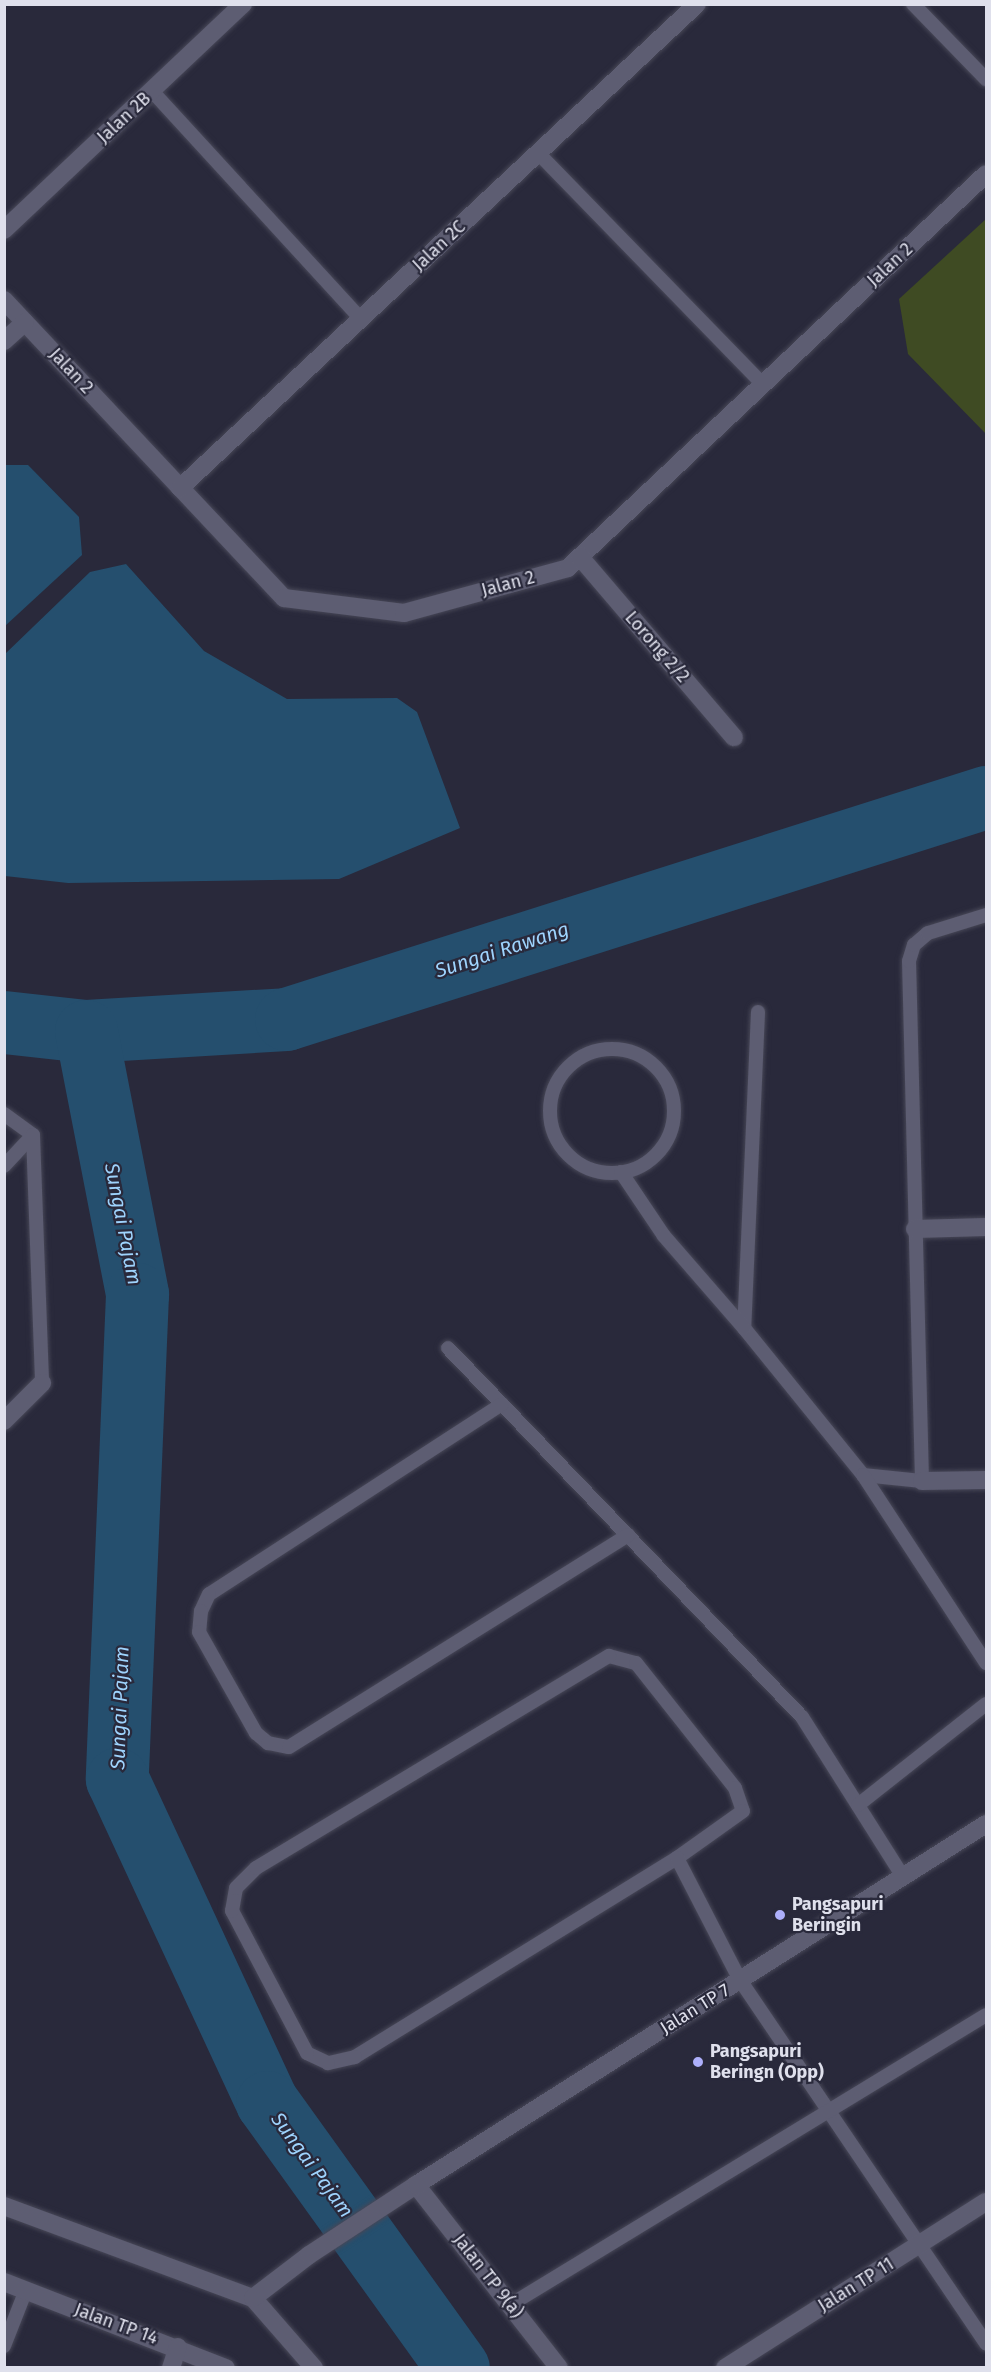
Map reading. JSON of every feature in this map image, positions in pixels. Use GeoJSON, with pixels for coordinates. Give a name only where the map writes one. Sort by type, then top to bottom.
{"type":"FeatureCollection","features":[{"type":"Feature","properties":{"kind":"street","name":"Jalan 2B"},"geometry":{"type":"LineString","coordinates":[[4,230],[243,4]]}},
{"type":"Feature","properties":{"kind":"street","name":"Jalan 2C"},"geometry":{"type":"LineString","coordinates":[[180,488],[697,4]]}},
{"type":"Feature","properties":{"kind":"street","name":"Jalan 2"},"geometry":{"type":"LineString","coordinates":[[4,300],[284,598],[404,613],[567,568],[987,174]]}},
{"type":"Feature","properties":{"kind":"street"},"geometry":{"type":"LineString","coordinates":[[4,341],[25,322]]}},
{"type":"Feature","properties":{"kind":"street","name":"Lorong 2/2"},"geometry":{"type":"LineString","coordinates":[[580,557],[734,737]]}},
{"type":"Feature","properties":{"kind":"street"},"geometry":{"type":"LineString","coordinates":[[915,1228],[987,1227]]}},
{"type":"Feature","properties":{"kind":"street"},"geometry":{"type":"LineString","coordinates":[[4,1421],[42,1383]]}},
{"type":"Feature","properties":{"kind":"street"},"geometry":{"type":"LineString","coordinates":[[922,1482],[987,1480]]}},
{"type":"Feature","properties":{"kind":"street","name":"Jalan TP 7"},"geometry":{"type":"LineString","coordinates":[[253,2298],[309,2255],[902,1875],[987,1824]]}},
{"type":"Feature","properties":{"kind":"street","name":"Jalan TP 9(a)"},"geometry":{"type":"LineString","coordinates":[[410,2190],[510,2305],[559,2367]]}},
{"type":"Feature","properties":{"kind":"street","name":"Jalan TP 11"},"geometry":{"type":"LineString","coordinates":[[725,2367],[987,2202]]}},
{"type":"Feature","properties":{"kind":"street"},"geometry":{"type":"LineString","coordinates":[[4,2206],[253,2298],[314,2367]]}},
{"type":"Feature","properties":{"kind":"street","name":"Jalan TP 14"},"geometry":{"type":"LineString","coordinates":[[4,2282],[226,2367]]}},
{"type":"Feature","properties":{"kind":"street"},"geometry":{"type":"LineString","coordinates":[[171,2367],[178,2347]]}},
{"type":"Feature","properties":{"kind":"lane"},"geometry":{"type":"LineString","coordinates":[[912,4],[987,79]]}},
{"type":"Feature","properties":{"kind":"lane"},"geometry":{"type":"LineString","coordinates":[[152,91],[361,319]]}},
{"type":"Feature","properties":{"kind":"lane"},"geometry":{"type":"LineString","coordinates":[[538,153],[763,384]]}},
{"type":"Feature","properties":{"kind":"lane"},"geometry":{"type":"LineString","coordinates":[[863,1474],[922,1482],[909,961],[914,945],[928,933],[987,915]]}},
{"type":"Feature","properties":{"kind":"lane"},"geometry":{"type":"LineString","coordinates":[[744,1328],[758,1012]]}},
{"type":"Feature","properties":{"kind":"lane"},"geometry":{"type":"LineString","coordinates":[[603,1049],[638,1054],[664,1077],[672,1093],[672,1128],[664,1144],[646,1162],[621,1172],[603,1172],[571,1158],[552,1128],[552,1093],[559,1077],[570,1064],[603,1049]]}},
{"type":"Feature","properties":{"kind":"lane"},"geometry":{"type":"LineString","coordinates":[[4,1114],[33,1135]]}},
{"type":"Feature","properties":{"kind":"lane"},"geometry":{"type":"LineString","coordinates":[[4,1166],[33,1135]]}},
{"type":"Feature","properties":{"kind":"lane"},"geometry":{"type":"LineString","coordinates":[[33,1135],[42,1383]]}},
{"type":"Feature","properties":{"kind":"lane"},"geometry":{"type":"LineString","coordinates":[[621,1172],[664,1236],[744,1328],[863,1474],[987,1664]]}},
{"type":"Feature","properties":{"kind":"lane"},"geometry":{"type":"LineString","coordinates":[[448,1348],[802,1717],[902,1875]]}},
{"type":"Feature","properties":{"kind":"lane"},"geometry":{"type":"LineString","coordinates":[[502,1404],[209,1594],[201,1611],[199,1632],[256,1733],[268,1743],[289,1747],[628,1535]]}},
{"type":"Feature","properties":{"kind":"lane"},"geometry":{"type":"LineString","coordinates":[[609,1656],[636,1663],[735,1788],[743,1811],[676,1858],[355,2057],[328,2063],[308,2053],[232,1911],[236,1888],[256,1868],[609,1656]]}},
{"type":"Feature","properties":{"kind":"lane"},"geometry":{"type":"LineString","coordinates":[[858,1805],[987,1704]]}},
{"type":"Feature","properties":{"kind":"lane"},"geometry":{"type":"LineString","coordinates":[[676,1858],[740,1980],[987,2343]]}},
{"type":"Feature","properties":{"kind":"lane"},"geometry":{"type":"LineString","coordinates":[[510,2305],[987,2015]]}},
{"type":"Feature","properties":{"kind":"lane"},"geometry":{"type":"LineString","coordinates":[[4,2346],[26,2290]]}},
{"type":"Feature","properties":{"kind":"green space"},"geometry":{"type":"Polygon","coordinates":[[[986,219],[986,434],[908,354],[899,299],[986,219]]]}},
{"type":"Feature","properties":{"kind":"water"},"geometry":{"type":"Polygon","coordinates":[[[5,465],[28,465],[79,517],[82,555],[5,626],[5,465]]]}},
{"type":"Feature","properties":{"kind":"water"},"geometry":{"type":"Polygon","coordinates":[[[126,564],[204,651],[287,699],[397,698],[417,712],[460,828],[339,879],[68,883],[5,876],[5,654],[90,572],[126,564]]]}},
{"type":"Feature","properties":{"kind":"waterway","name":"Sungai Rawang"},"geometry":{"type":"LineString","coordinates":[[4,1022],[86,1031],[286,1019],[986,797]]}},
{"type":"Feature","properties":{"kind":"waterway","name":"Sungai Pajam"},"geometry":{"type":"LineString","coordinates":[[86,1031],[137,1294],[117,1779],[267,2102],[458,2368]]}},
{"type":"Feature","properties":{"kind":"place","name":"Pangsapuri Beringin"},"geometry":{"type":"Point","coordinates":[780,1915]}},
{"type":"Feature","properties":{"kind":"place","name":"Pangsapuri Beringn (Opp)"},"geometry":{"type":"Point","coordinates":[698,2062]}}]}
